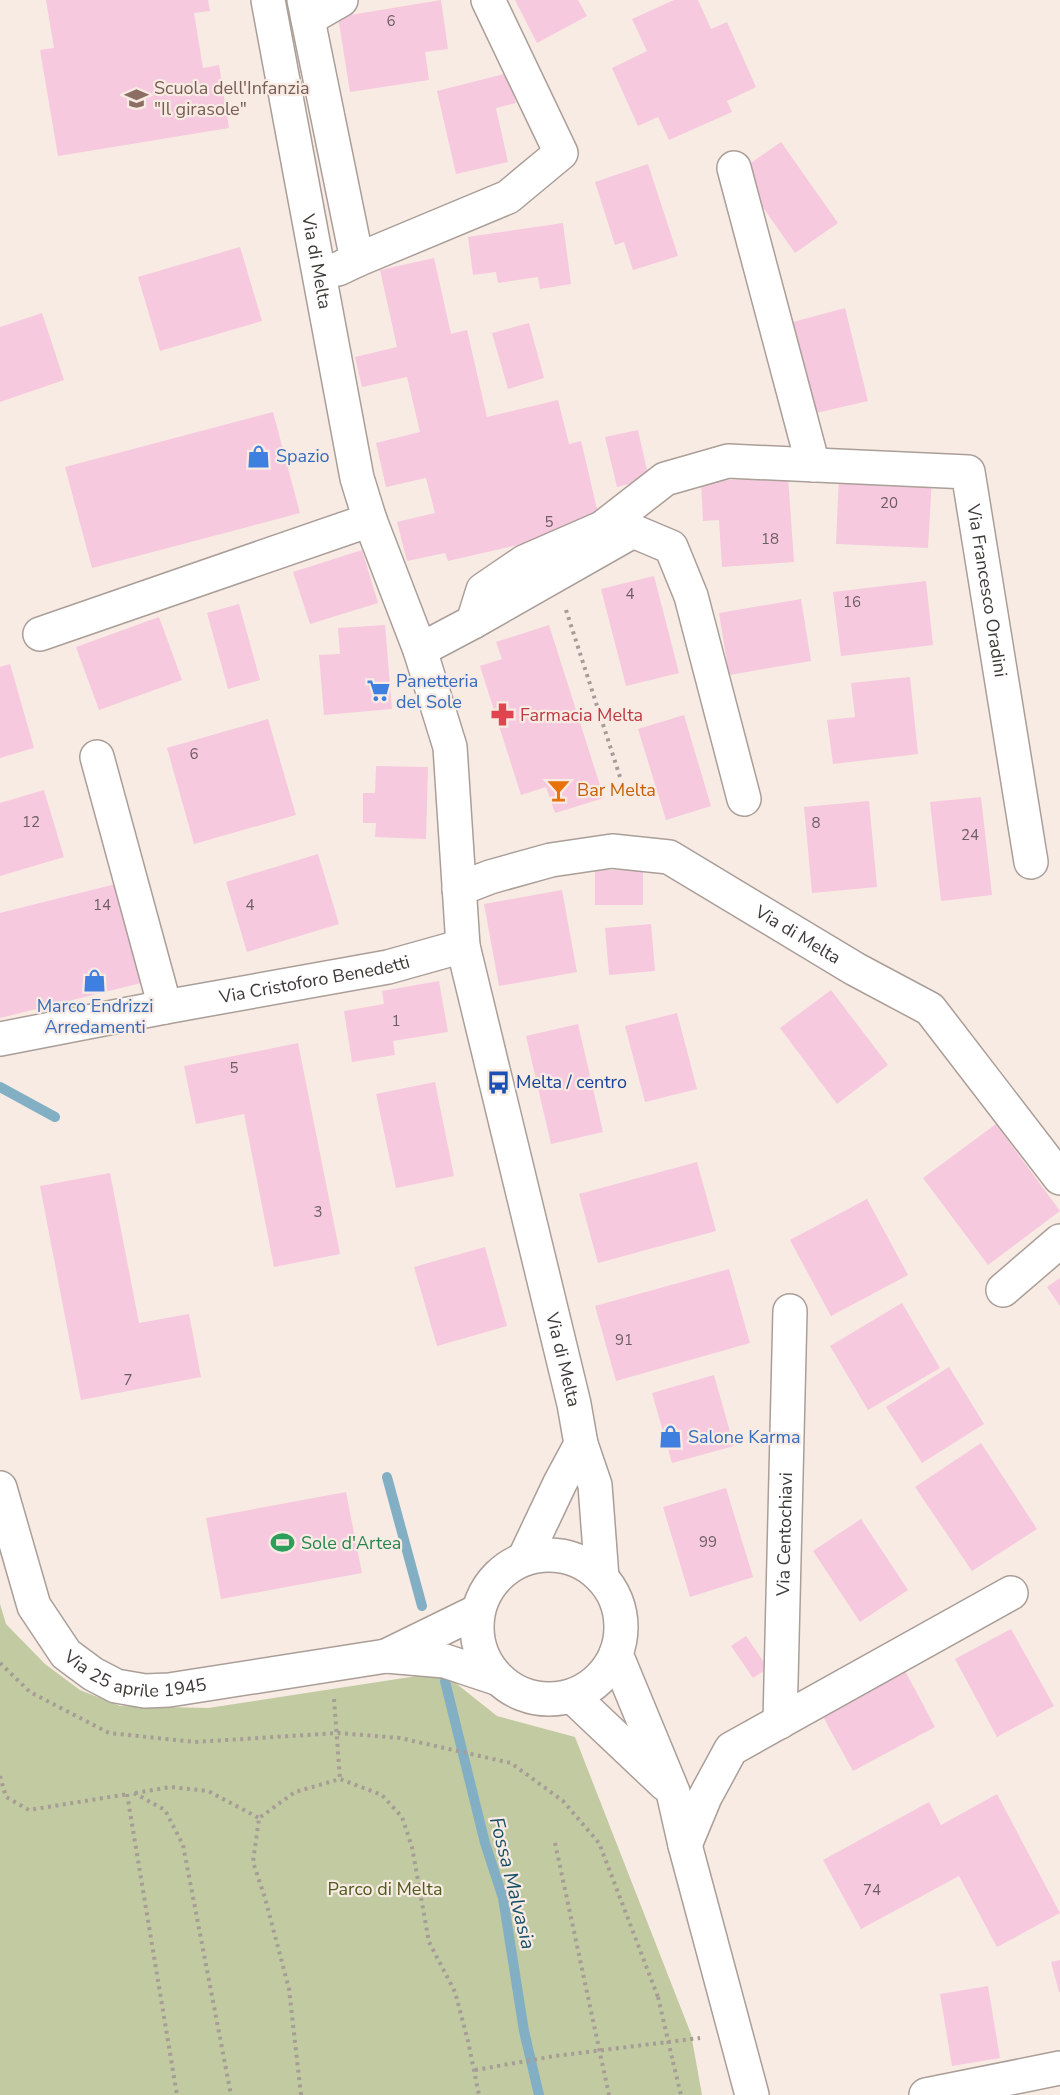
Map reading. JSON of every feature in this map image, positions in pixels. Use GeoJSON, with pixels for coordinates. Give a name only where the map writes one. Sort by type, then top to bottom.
{"type":"FeatureCollection","features":[{"type":"Feature","properties":{"kind":"street","name":"Via di Melta"},"geometry":{"type":"LineString","coordinates":[[268,0],[357,477],[370,520],[420,650],[450,747],[463,946],[574,1404],[581,1444],[595,1485],[602,1578]]}},
{"type":"Feature","properties":{"kind":"street"},"geometry":{"type":"LineString","coordinates":[[341,0],[306,10],[357,260]]}},
{"type":"Feature","properties":{"kind":"street"},"geometry":{"type":"LineString","coordinates":[[320,277],[508,197],[561,153],[488,0]]}},
{"type":"Feature","properties":{"kind":"street"},"geometry":{"type":"LineString","coordinates":[[734,168],[813,465]]}},
{"type":"Feature","properties":{"kind":"street","name":"Via Francesco Oradini"},"geometry":{"type":"LineString","coordinates":[[474,622],[483,590],[524,562],[602,528],[665,479],[728,461],[968,472],[1030,862]]}},
{"type":"Feature","properties":{"kind":"street"},"geometry":{"type":"LineString","coordinates":[[40,634],[370,520]]}},
{"type":"Feature","properties":{"kind":"street"},"geometry":{"type":"LineString","coordinates":[[420,650],[474,622],[633,531],[672,547],[692,596],[744,799]]}},
{"type":"Feature","properties":{"kind":"street"},"geometry":{"type":"LineString","coordinates":[[97,757],[165,1007]]}},
{"type":"Feature","properties":{"kind":"street","name":"Via di Melta"},"geometry":{"type":"LineString","coordinates":[[459,889],[490,877],[561,858],[612,851],[669,857],[855,969],[930,1009],[1060,1178]]}},
{"type":"Feature","properties":{"kind":"street","name":"Via Cristoforo Benedetti"},"geometry":{"type":"LineString","coordinates":[[0,1039],[388,967],[463,946]]}},
{"type":"Feature","properties":{"kind":"street"},"geometry":{"type":"LineString","coordinates":[[1003,1290],[1060,1241]]}},
{"type":"Feature","properties":{"kind":"street","name":"Via Centochiavi"},"geometry":{"type":"LineString","coordinates":[[780,1722],[790,1311]]}},
{"type":"Feature","properties":{"kind":"street"},"geometry":{"type":"LineString","coordinates":[[524,1559],[581,1444]]}},
{"type":"Feature","properties":{"kind":"street","name":"Via 25 aprile 1945"},"geometry":{"type":"LineString","coordinates":[[0,1488],[34,1606],[66,1654],[93,1674],[116,1686],[145,1691],[169,1690],[386,1656],[445,1661],[496,1678]]}},
{"type":"Feature","properties":{"kind":"street","name":"Via di Melta"},"geometry":{"type":"LineString","coordinates":[[547,1555],[566,1557],[585,1565],[602,1578],[613,1594],[620,1614],[621,1634],[616,1654],[599,1680],[573,1696],[552,1700],[532,1698],[513,1691],[496,1678],[484,1661],[477,1642],[478,1611],[491,1583],[506,1568],[524,1559],[547,1555]]}},
{"type":"Feature","properties":{"kind":"street"},"geometry":{"type":"LineString","coordinates":[[685,1845],[705,1797],[730,1749],[1011,1593]]}},
{"type":"Feature","properties":{"kind":"street","name":"Via 25 aprile 1945"},"geometry":{"type":"LineString","coordinates":[[386,1656],[478,1611]]}},
{"type":"Feature","properties":{"kind":"street"},"geometry":{"type":"LineString","coordinates":[[616,1654],[673,1792],[752,2095]]}},
{"type":"Feature","properties":{"kind":"street"},"geometry":{"type":"LineString","coordinates":[[573,1696],[673,1792]]}},
{"type":"Feature","properties":{"kind":"street"},"geometry":{"type":"LineString","coordinates":[[926,2095],[1060,2068]]}},
{"type":"Feature","properties":{"kind":"path"},"geometry":{"type":"LineString","coordinates":[[575,640],[621,780]]}},
{"type":"Feature","properties":{"kind":"path"},"geometry":{"type":"LineString","coordinates":[[0,1663],[30,1692],[109,1733],[195,1742],[338,1733],[400,1738],[511,1763],[563,1801],[599,1843],[658,1997],[681,2095]]}},
{"type":"Feature","properties":{"kind":"path"},"geometry":{"type":"LineString","coordinates":[[333,1698],[338,1733],[340,1779]]}},
{"type":"Feature","properties":{"kind":"path"},"geometry":{"type":"LineString","coordinates":[[0,1776],[6,1797],[29,1810],[171,1787],[208,1791],[259,1818]]}},
{"type":"Feature","properties":{"kind":"path"},"geometry":{"type":"LineString","coordinates":[[301,2095],[289,1989],[253,1862],[259,1818],[296,1792],[340,1779],[382,1795],[402,1817],[412,1847],[429,1942],[455,1992],[479,2095]]}},
{"type":"Feature","properties":{"kind":"path"},"geometry":{"type":"LineString","coordinates":[[134,1793],[165,1810],[183,1845],[231,2095]]}},
{"type":"Feature","properties":{"kind":"path"},"geometry":{"type":"LineString","coordinates":[[127,1794],[177,2095]]}},
{"type":"Feature","properties":{"kind":"path"},"geometry":{"type":"LineString","coordinates":[[555,1843],[609,2095]]}},
{"type":"Feature","properties":{"kind":"path"},"geometry":{"type":"LineString","coordinates":[[475,2070],[555,2056],[736,2033]]}},
{"type":"Feature","properties":{"kind":"green space","name":"Parco di Melta"},"geometry":{"type":"Polygon","coordinates":[[[0,1604],[6,1624],[45,1664],[80,1690],[120,1706],[208,1708],[417,1676],[448,1677],[497,1716],[575,1737],[691,2034],[702,2095],[0,2095],[0,1604]]]}},
{"type":"Feature","properties":{"kind":"building","name":"Scuola dell'Infanzia \"Il girasole\""},"geometry":{"type":"Polygon","coordinates":[[[46,0],[208,0],[210,11],[194,13],[203,68],[219,65],[229,128],[58,156],[40,50],[54,48],[46,0]]]}},
{"type":"Feature","properties":{"kind":"building"},"geometry":{"type":"Polygon","coordinates":[[[441,0],[448,49],[425,52],[429,80],[350,92],[338,17],[441,0]]]}},
{"type":"Feature","properties":{"kind":"building"},"geometry":{"type":"Polygon","coordinates":[[[515,0],[578,0],[587,16],[537,43],[515,0]]]}},
{"type":"Feature","properties":{"kind":"building"},"geometry":{"type":"Polygon","coordinates":[[[674,0],[698,0],[711,29],[727,22],[756,87],[727,101],[732,112],[669,140],[658,117],[638,126],[612,68],[647,51],[632,19],[674,0]]]}},
{"type":"Feature","properties":{"kind":"building"},"geometry":{"type":"Polygon","coordinates":[[[508,73],[516,103],[496,108],[508,162],[456,174],[437,91],[508,73]]]}},
{"type":"Feature","properties":{"kind":"building"},"geometry":{"type":"Polygon","coordinates":[[[781,142],[838,223],[795,253],[738,172],[781,142]]]}},
{"type":"Feature","properties":{"kind":"building"},"geometry":{"type":"Polygon","coordinates":[[[648,164],[678,256],[633,270],[624,242],[615,245],[595,182],[648,164]]]}},
{"type":"Feature","properties":{"kind":"building"},"geometry":{"type":"Polygon","coordinates":[[[563,223],[571,284],[540,289],[538,277],[498,283],[496,272],[473,275],[468,237],[563,223]]]}},
{"type":"Feature","properties":{"kind":"building"},"geometry":{"type":"Polygon","coordinates":[[[240,247],[262,321],[160,351],[138,277],[240,247]]]}},
{"type":"Feature","properties":{"kind":"building"},"geometry":{"type":"Polygon","coordinates":[[[434,258],[451,334],[467,330],[487,417],[558,400],[569,444],[581,441],[601,526],[448,561],[445,553],[407,561],[397,522],[435,513],[426,478],[386,487],[376,443],[420,432],[407,377],[362,387],[355,357],[397,347],[380,270],[434,258]]]}},
{"type":"Feature","properties":{"kind":"building"},"geometry":{"type":"Polygon","coordinates":[[[845,308],[868,401],[816,413],[793,322],[845,308]]]}},
{"type":"Feature","properties":{"kind":"building"},"geometry":{"type":"Polygon","coordinates":[[[42,313],[64,380],[0,402],[0,327],[42,313]]]}},
{"type":"Feature","properties":{"kind":"building"},"geometry":{"type":"Polygon","coordinates":[[[529,323],[544,378],[508,389],[492,333],[529,323]]]}},
{"type":"Feature","properties":{"kind":"building"},"geometry":{"type":"Polygon","coordinates":[[[273,412],[300,513],[92,568],[65,467],[273,412]]]}},
{"type":"Feature","properties":{"kind":"building"},"geometry":{"type":"Polygon","coordinates":[[[638,430],[649,479],[617,487],[605,437],[638,430]]]}},
{"type":"Feature","properties":{"kind":"building"},"geometry":{"type":"Polygon","coordinates":[[[839,474],[932,478],[928,548],[836,544],[839,474]]]}},
{"type":"Feature","properties":{"kind":"building"},"geometry":{"type":"Polygon","coordinates":[[[788,476],[794,562],[722,567],[719,520],[703,521],[701,482],[788,476]]]}},
{"type":"Feature","properties":{"kind":"building"},"geometry":{"type":"Polygon","coordinates":[[[362,550],[378,603],[310,624],[293,572],[362,550]]]}},
{"type":"Feature","properties":{"kind":"building"},"geometry":{"type":"Polygon","coordinates":[[[654,576],[679,673],[626,686],[601,589],[654,576]]]}},
{"type":"Feature","properties":{"kind":"building"},"geometry":{"type":"Polygon","coordinates":[[[926,581],[933,645],[841,656],[833,592],[926,581]]]}},
{"type":"Feature","properties":{"kind":"building"},"geometry":{"type":"Polygon","coordinates":[[[801,599],[811,661],[729,675],[719,613],[801,599]]]}},
{"type":"Feature","properties":{"kind":"building"},"geometry":{"type":"Polygon","coordinates":[[[239,604],[260,680],[228,689],[207,613],[239,604]]]}},
{"type":"Feature","properties":{"kind":"building"},"geometry":{"type":"Polygon","coordinates":[[[159,617],[182,680],[99,710],[76,647],[159,617]]]}},
{"type":"Feature","properties":{"kind":"building"},"geometry":{"type":"Polygon","coordinates":[[[385,625],[392,709],[324,715],[319,655],[340,654],[338,628],[385,625]]]}},
{"type":"Feature","properties":{"kind":"building"},"geometry":{"type":"Polygon","coordinates":[[[549,625],[604,798],[555,813],[546,787],[521,795],[480,666],[502,659],[496,642],[549,625]]]}},
{"type":"Feature","properties":{"kind":"building"},"geometry":{"type":"Polygon","coordinates":[[[10,664],[34,748],[0,758],[0,667],[10,664]]]}},
{"type":"Feature","properties":{"kind":"building"},"geometry":{"type":"Polygon","coordinates":[[[910,677],[918,754],[833,764],[827,720],[855,717],[851,683],[910,677]]]}},
{"type":"Feature","properties":{"kind":"building"},"geometry":{"type":"Polygon","coordinates":[[[684,715],[711,806],[666,820],[638,729],[684,715]]]}},
{"type":"Feature","properties":{"kind":"building"},"geometry":{"type":"Polygon","coordinates":[[[268,719],[296,815],[194,844],[167,748],[268,719]]]}},
{"type":"Feature","properties":{"kind":"building"},"geometry":{"type":"Polygon","coordinates":[[[376,766],[428,767],[426,839],[375,837],[376,823],[363,823],[363,793],[375,793],[376,766]]]}},
{"type":"Feature","properties":{"kind":"building"},"geometry":{"type":"Polygon","coordinates":[[[44,790],[64,857],[0,876],[0,803],[44,790]]]}},
{"type":"Feature","properties":{"kind":"building"},"geometry":{"type":"Polygon","coordinates":[[[981,797],[992,895],[941,901],[930,802],[981,797]]]}},
{"type":"Feature","properties":{"kind":"building"},"geometry":{"type":"Polygon","coordinates":[[[869,801],[877,887],[812,893],[804,807],[869,801]]]}},
{"type":"Feature","properties":{"kind":"building"},"geometry":{"type":"Polygon","coordinates":[[[318,854],[339,924],[247,952],[226,882],[318,854]]]}},
{"type":"Feature","properties":{"kind":"building"},"geometry":{"type":"Polygon","coordinates":[[[595,870],[643,870],[643,905],[595,905],[595,870]]]}},
{"type":"Feature","properties":{"kind":"building"},"geometry":{"type":"Polygon","coordinates":[[[116,884],[141,983],[0,1018],[0,913],[116,884]]]}},
{"type":"Feature","properties":{"kind":"building"},"geometry":{"type":"Polygon","coordinates":[[[562,890],[577,972],[499,986],[484,904],[562,890]]]}},
{"type":"Feature","properties":{"kind":"building"},"geometry":{"type":"Polygon","coordinates":[[[651,924],[655,971],[609,975],[605,928],[651,924]]]}},
{"type":"Feature","properties":{"kind":"building"},"geometry":{"type":"Polygon","coordinates":[[[439,981],[448,1032],[393,1041],[395,1055],[352,1062],[344,1011],[384,1004],[382,991],[439,981]]]}},
{"type":"Feature","properties":{"kind":"building"},"geometry":{"type":"Polygon","coordinates":[[[831,990],[888,1065],[837,1104],[780,1028],[831,990]]]}},
{"type":"Feature","properties":{"kind":"building"},"geometry":{"type":"Polygon","coordinates":[[[677,1013],[697,1089],[645,1102],[625,1026],[677,1013]]]}},
{"type":"Feature","properties":{"kind":"building"},"geometry":{"type":"Polygon","coordinates":[[[578,1024],[603,1132],[551,1144],[526,1036],[578,1024]]]}},
{"type":"Feature","properties":{"kind":"building"},"geometry":{"type":"Polygon","coordinates":[[[298,1043],[340,1254],[274,1267],[244,1114],[196,1124],[184,1066],[298,1043]]]}},
{"type":"Feature","properties":{"kind":"building"},"geometry":{"type":"Polygon","coordinates":[[[435,1082],[454,1176],[396,1188],[376,1094],[435,1082]]]}},
{"type":"Feature","properties":{"kind":"building"},"geometry":{"type":"Polygon","coordinates":[[[996,1124],[1060,1211],[988,1265],[923,1178],[996,1124]]]}},
{"type":"Feature","properties":{"kind":"building"},"geometry":{"type":"Polygon","coordinates":[[[697,1162],[716,1231],[598,1263],[579,1194],[697,1162]]]}},
{"type":"Feature","properties":{"kind":"building"},"geometry":{"type":"Polygon","coordinates":[[[110,1173],[139,1323],[189,1314],[201,1377],[81,1400],[40,1186],[110,1173]]]}},
{"type":"Feature","properties":{"kind":"building"},"geometry":{"type":"Polygon","coordinates":[[[867,1199],[908,1275],[831,1316],[790,1240],[867,1199]]]}},
{"type":"Feature","properties":{"kind":"building"},"geometry":{"type":"Polygon","coordinates":[[[485,1247],[507,1326],[437,1346],[414,1267],[485,1247]]]}},
{"type":"Feature","properties":{"kind":"building"},"geometry":{"type":"Polygon","coordinates":[[[729,1269],[750,1343],[616,1381],[595,1306],[729,1269]]]}},
{"type":"Feature","properties":{"kind":"building"},"geometry":{"type":"Polygon","coordinates":[[[1060,1278],[1060,1306],[1047,1287],[1060,1278]]]}},
{"type":"Feature","properties":{"kind":"building"},"geometry":{"type":"Polygon","coordinates":[[[902,1303],[940,1368],[868,1410],[830,1346],[902,1303]]]}},
{"type":"Feature","properties":{"kind":"building"},"geometry":{"type":"Polygon","coordinates":[[[949,1367],[984,1424],[922,1463],[886,1407],[949,1367]]]}},
{"type":"Feature","properties":{"kind":"building"},"geometry":{"type":"Polygon","coordinates":[[[714,1375],[734,1446],[672,1463],[652,1393],[714,1375]]]}},
{"type":"Feature","properties":{"kind":"building"},"geometry":{"type":"Polygon","coordinates":[[[981,1443],[1037,1529],[972,1571],[915,1487],[981,1443]]]}},
{"type":"Feature","properties":{"kind":"building"},"geometry":{"type":"Polygon","coordinates":[[[726,1488],[753,1577],[690,1597],[663,1507],[726,1488]]]}},
{"type":"Feature","properties":{"kind":"building"},"geometry":{"type":"Polygon","coordinates":[[[346,1492],[362,1573],[221,1599],[206,1518],[346,1492]]]}},
{"type":"Feature","properties":{"kind":"building"},"geometry":{"type":"Polygon","coordinates":[[[861,1519],[908,1590],[860,1622],[813,1551],[861,1519]]]}},
{"type":"Feature","properties":{"kind":"building"},"geometry":{"type":"Polygon","coordinates":[[[1011,1629],[1054,1706],[997,1737],[955,1659],[1011,1629]]]}},
{"type":"Feature","properties":{"kind":"building"},"geometry":{"type":"Polygon","coordinates":[[[746,1636],[768,1668],[753,1678],[731,1646],[746,1636]]]}},
{"type":"Feature","properties":{"kind":"building"},"geometry":{"type":"Polygon","coordinates":[[[904,1669],[935,1727],[853,1771],[821,1713],[904,1669]]]}},
{"type":"Feature","properties":{"kind":"building"},"geometry":{"type":"Polygon","coordinates":[[[997,1794],[1060,1913],[997,1947],[959,1876],[861,1929],[823,1860],[929,1802],[941,1825],[997,1794]]]}},
{"type":"Feature","properties":{"kind":"building"},"geometry":{"type":"Polygon","coordinates":[[[1060,1960],[1060,1992],[1059,1992],[1051,1962],[1060,1960]]]}},
{"type":"Feature","properties":{"kind":"building"},"geometry":{"type":"Polygon","coordinates":[[[988,1986],[1000,2058],[952,2066],[940,1994],[988,1986]]]}},
{"type":"Feature","properties":{"kind":"waterway","name":"Fossa Malvasia"},"geometry":{"type":"LineString","coordinates":[[0,1087],[55,1117]]}},
{"type":"Feature","properties":{"kind":"waterway","name":"Fossa Malvasia"},"geometry":{"type":"LineString","coordinates":[[387,1477],[422,1606]]}},
{"type":"Feature","properties":{"kind":"waterway","name":"Fossa Malvasia"},"geometry":{"type":"LineString","coordinates":[[445,1681],[485,1843],[503,1898],[524,2031],[539,2095]]}},
{"type":"Feature","properties":{"kind":"place","name":"Scuola dell'Infanzia \"Il girasole\""},"geometry":{"type":"Point","coordinates":[136,98]}},
{"type":"Feature","properties":{"kind":"place","name":"Spazio"},"geometry":{"type":"Point","coordinates":[258,456]}},
{"type":"Feature","properties":{"kind":"place","name":"Panetteria del Sole"},"geometry":{"type":"Point","coordinates":[378,691]}},
{"type":"Feature","properties":{"kind":"place","name":"Farmacia Melta"},"geometry":{"type":"Point","coordinates":[502,715]}},
{"type":"Feature","properties":{"kind":"place","name":"Bar Melta"},"geometry":{"type":"Point","coordinates":[559,790]}},
{"type":"Feature","properties":{"kind":"place","name":"Marco Endrizzi Arredamenti"},"geometry":{"type":"Point","coordinates":[95,980]}},
{"type":"Feature","properties":{"kind":"place","name":"Melta / centro"},"geometry":{"type":"Point","coordinates":[498,1082]}},
{"type":"Feature","properties":{"kind":"place","name":"Salone Karma"},"geometry":{"type":"Point","coordinates":[670,1437]}},
{"type":"Feature","properties":{"kind":"place","name":"Sole d'Artea"},"geometry":{"type":"Point","coordinates":[283,1543]}}]}
